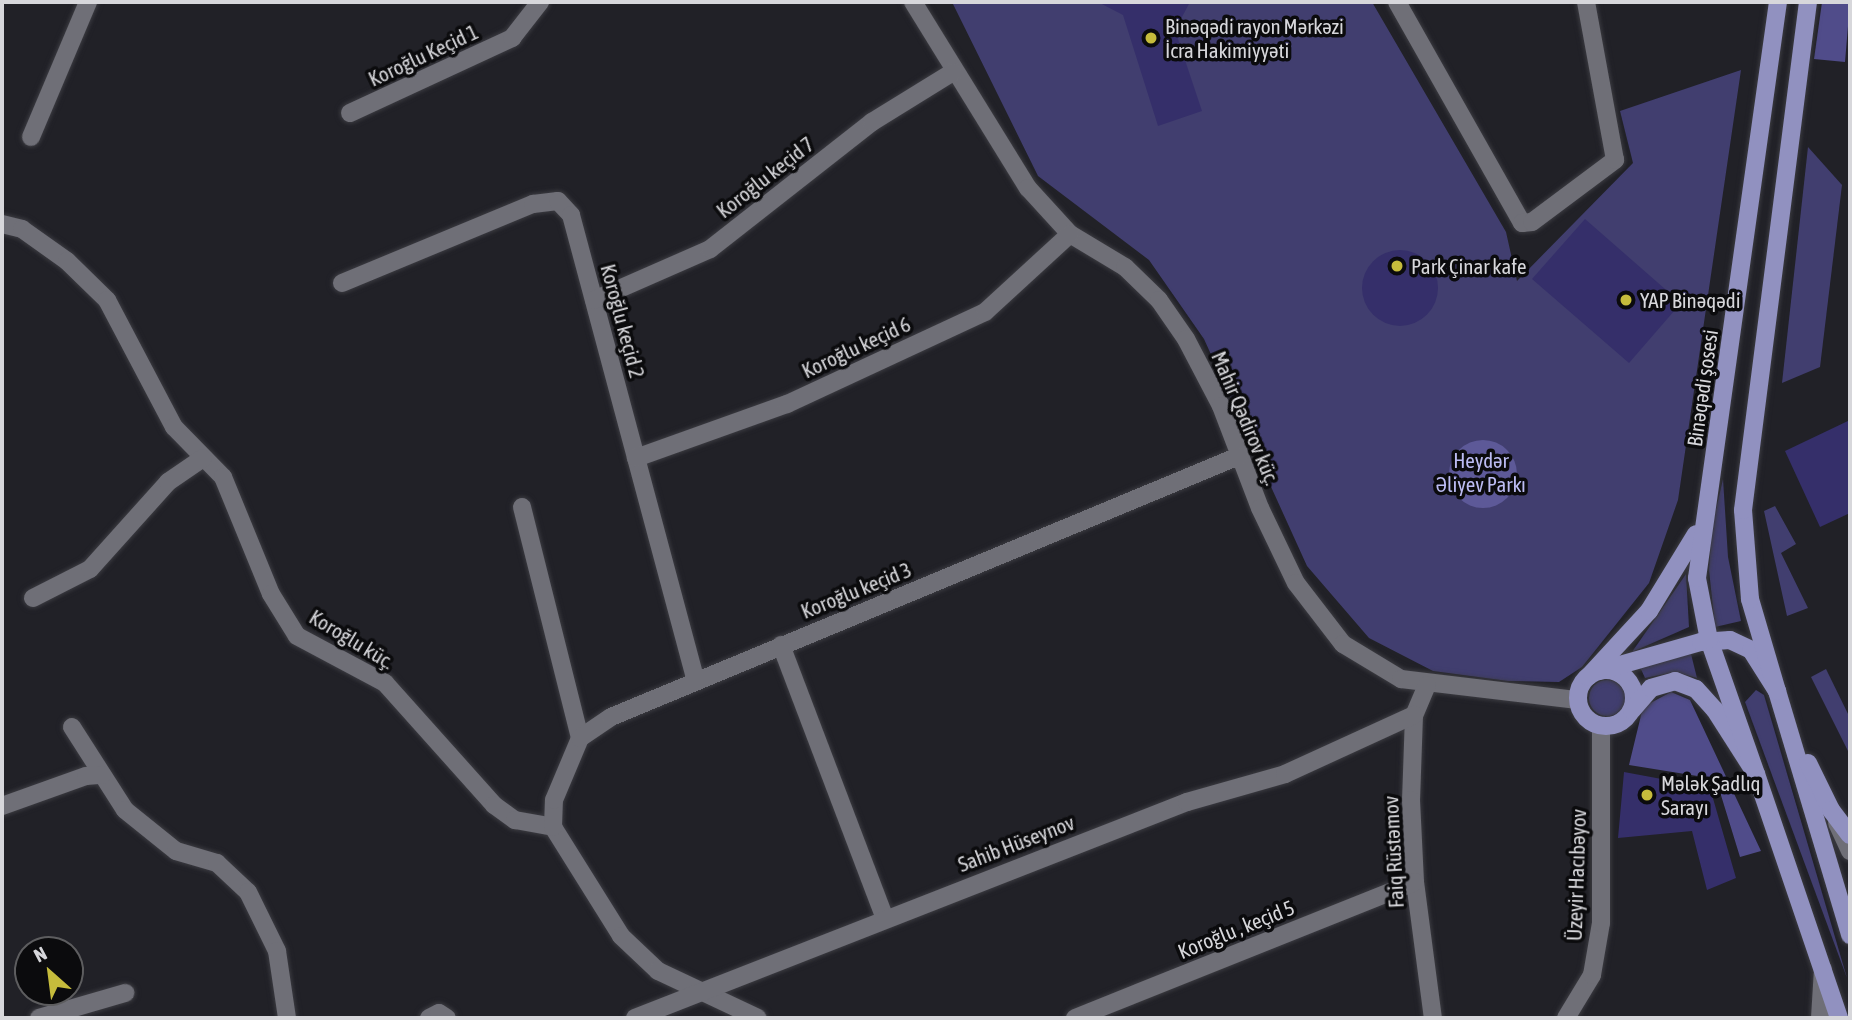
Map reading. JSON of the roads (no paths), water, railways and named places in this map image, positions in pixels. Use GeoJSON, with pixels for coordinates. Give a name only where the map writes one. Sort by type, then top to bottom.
{"type":"FeatureCollection","features":[{"type":"Feature","properties":{"kind":"main road","name":"Binəqədi şosesi"},"geometry":{"type":"LineString","coordinates":[[1756,774],[1710,640],[1698,578],[1705,511],[1722,419],[1778,2]]}},
{"type":"Feature","properties":{"kind":"main road"},"geometry":{"type":"LineString","coordinates":[[1808,2],[1743,510],[1750,599],[1850,935]]}},
{"type":"Feature","properties":{"kind":"main road"},"geometry":{"type":"LineString","coordinates":[[1705,511],[1665,588],[1593,674],[1578,700],[1585,717],[1601,726],[1619,723],[1644,694],[1664,682],[1689,684],[1715,710],[1756,774],[1839,1018]]}},
{"type":"Feature","properties":{"kind":"main road"},"geometry":{"type":"LineString","coordinates":[[1593,674],[1710,640],[1730,640],[1751,650],[1777,691]]}},
{"type":"Feature","properties":{"kind":"main road"},"geometry":{"type":"LineString","coordinates":[[1593,674],[1618,672],[1628,680],[1634,691],[1632,710]]}},
{"type":"Feature","properties":{"kind":"main road"},"geometry":{"type":"LineString","coordinates":[[1784,714],[1830,810],[1850,835]]}},
{"type":"Feature","properties":{"kind":"street"},"geometry":{"type":"LineString","coordinates":[[31,137],[88,2]]}},
{"type":"Feature","properties":{"kind":"street","name":"Koroğlu Keçid 1"},"geometry":{"type":"LineString","coordinates":[[350,113],[512,37],[540,2]]}},
{"type":"Feature","properties":{"kind":"street","name":"Mahir Qədirov küç."},"geometry":{"type":"LineString","coordinates":[[913,2],[953,72],[1028,188],[1070,234],[1125,267],[1159,300],[1192,350],[1221,406],[1239,456],[1296,583],[1343,644],[1385,673],[1427,685],[1578,700]]}},
{"type":"Feature","properties":{"kind":"street"},"geometry":{"type":"LineString","coordinates":[[1397,2],[1494,171],[1515,216],[1522,223],[1532,222],[1615,160],[1586,2]]}},
{"type":"Feature","properties":{"kind":"street","name":"Koroğlu keçid 7"},"geometry":{"type":"LineString","coordinates":[[594,300],[710,249],[872,122],[953,72]]}},
{"type":"Feature","properties":{"kind":"street","name":"Koroğlu keçid 2"},"geometry":{"type":"LineString","coordinates":[[342,283],[533,204],[558,201],[570,215],[696,681]]}},
{"type":"Feature","properties":{"kind":"street","name":"Koroğlu küç."},"geometry":{"type":"LineString","coordinates":[[2,224],[22,229],[45,245],[107,300],[174,427],[223,477],[271,594],[297,636],[385,683],[494,805],[515,820],[553,827]]}},
{"type":"Feature","properties":{"kind":"street","name":"Koroğlu keçid 6"},"geometry":{"type":"LineString","coordinates":[[636,458],[787,404],[985,312],[1070,234]]}},
{"type":"Feature","properties":{"kind":"street","name":"Koroğlu keçid 3"},"geometry":{"type":"LineString","coordinates":[[580,738],[611,717],[1239,456]]}},
{"type":"Feature","properties":{"kind":"street"},"geometry":{"type":"LineString","coordinates":[[33,598],[90,569],[168,482],[203,458]]}},
{"type":"Feature","properties":{"kind":"street"},"geometry":{"type":"LineString","coordinates":[[522,507],[580,738],[554,800],[553,827],[621,936],[658,971],[758,1018]]}},
{"type":"Feature","properties":{"kind":"street"},"geometry":{"type":"LineString","coordinates":[[781,645],[885,919]]}},
{"type":"Feature","properties":{"kind":"street","name":"Faiq Rüstəmov"},"geometry":{"type":"LineString","coordinates":[[1427,685],[1414,715],[1411,800],[1415,882],[1433,1018]]}},
{"type":"Feature","properties":{"kind":"street","name":"Sahib Hüseynov"},"geometry":{"type":"LineString","coordinates":[[635,1018],[1187,802],[1285,774],[1414,715]]}},
{"type":"Feature","properties":{"kind":"street","name":"Üzeyir Hacıbəyov"},"geometry":{"type":"LineString","coordinates":[[1568,1018],[1592,975],[1601,923],[1601,726]]}},
{"type":"Feature","properties":{"kind":"street"},"geometry":{"type":"LineString","coordinates":[[72,727],[125,810],[176,851],[217,863],[248,892],[277,951],[287,1018]]}},
{"type":"Feature","properties":{"kind":"street"},"geometry":{"type":"LineString","coordinates":[[2,806],[86,776],[102,775]]}},
{"type":"Feature","properties":{"kind":"street"},"geometry":{"type":"LineString","coordinates":[[1830,810],[1850,851]]}},
{"type":"Feature","properties":{"kind":"street","name":"Koroğlu , keçid 5"},"geometry":{"type":"LineString","coordinates":[[1075,1018],[1415,882]]}},
{"type":"Feature","properties":{"kind":"street"},"geometry":{"type":"LineString","coordinates":[[1820,1018],[1823,966]]}},
{"type":"Feature","properties":{"kind":"street"},"geometry":{"type":"LineString","coordinates":[[39,1018],[125,993]]}},
{"type":"Feature","properties":{"kind":"street"},"geometry":{"type":"LineString","coordinates":[[429,1018],[439,1013],[447,1018]]}},
{"type":"Feature","properties":{"kind":"place","name":"Binəqədi rayon Mərkəzi İcra Hakimiyyəti"},"geometry":{"type":"Point","coordinates":[1151,38]}},
{"type":"Feature","properties":{"kind":"place","name":"Park Çinar kafe"},"geometry":{"type":"Point","coordinates":[1397,266]}},
{"type":"Feature","properties":{"kind":"place","name":"YAP Binəqədi"},"geometry":{"type":"Point","coordinates":[1626,300]}},
{"type":"Feature","properties":{"kind":"place","name":"Mələk Şadlıq Sarayı"},"geometry":{"type":"Point","coordinates":[1647,795]}},
{"type":"Feature","properties":{"kind":"park label","name":"Heydər Əliyev Parkı"},"geometry":{"type":"Point","coordinates":[1481,472]}}]}
